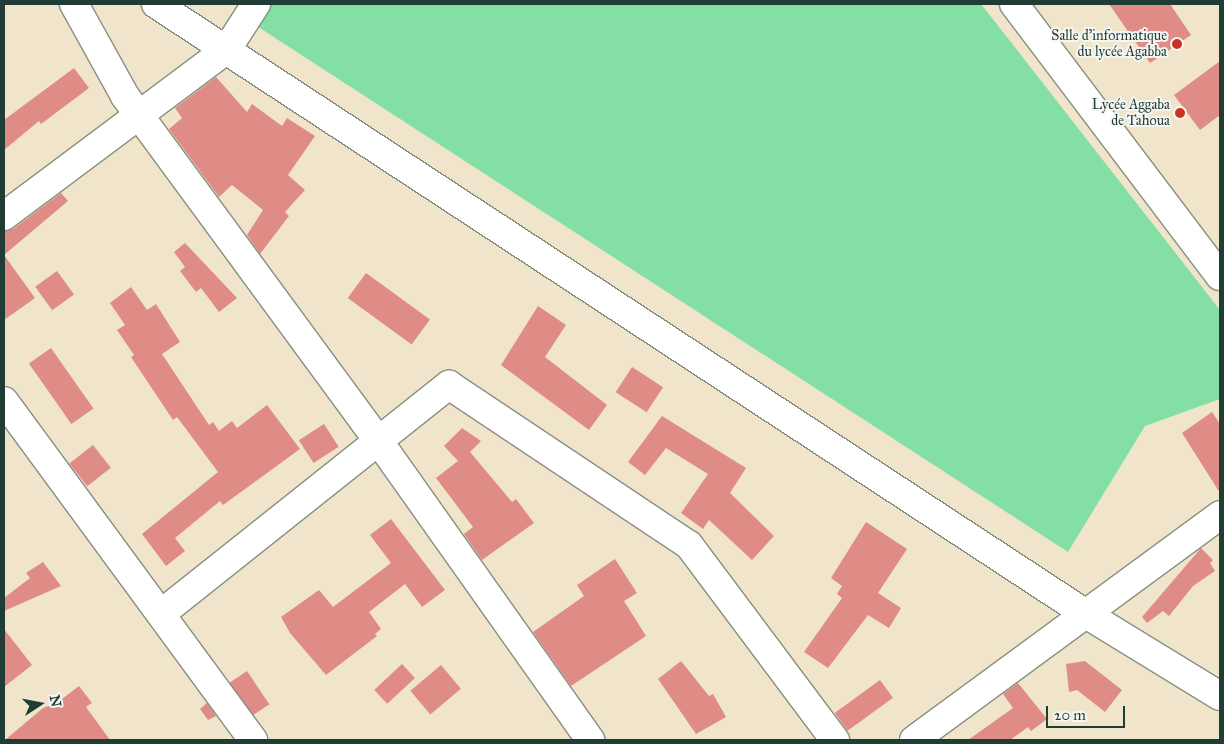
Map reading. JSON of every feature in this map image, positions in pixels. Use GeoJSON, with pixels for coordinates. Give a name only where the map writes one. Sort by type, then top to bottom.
{"type":"FeatureCollection","features":[{"type":"Feature","properties":{"kind":"street"},"geometry":{"type":"LineString","coordinates":[[74,4],[138,114],[380,443],[590,740]]}},
{"type":"Feature","properties":{"kind":"street"},"geometry":{"type":"LineString","coordinates":[[156,4],[1086,614],[1220,696]]}},
{"type":"Feature","properties":{"kind":"street"},"geometry":{"type":"LineString","coordinates":[[4,216],[227,49],[256,4]]}},
{"type":"Feature","properties":{"kind":"street"},"geometry":{"type":"LineString","coordinates":[[1014,4],[1220,276]]}},
{"type":"Feature","properties":{"kind":"street"},"geometry":{"type":"LineString","coordinates":[[162,613],[380,443],[449,386],[689,545],[835,740]]}},
{"type":"Feature","properties":{"kind":"street"},"geometry":{"type":"LineString","coordinates":[[4,401],[162,613],[253,740]]}},
{"type":"Feature","properties":{"kind":"street"},"geometry":{"type":"LineString","coordinates":[[914,740],[1220,515]]}},
{"type":"Feature","properties":{"kind":"green space"},"geometry":{"type":"Polygon","coordinates":[[[256,4],[981,4],[1220,310],[1220,399],[1145,426],[1068,552],[246,19],[256,4]]]}},
{"type":"Feature","properties":{"kind":"building"},"geometry":{"type":"Polygon","coordinates":[[[1109,4],[1170,4],[1191,35],[1150,63],[1109,4]]]}},
{"type":"Feature","properties":{"kind":"building"},"geometry":{"type":"Polygon","coordinates":[[[1220,61],[1220,115],[1200,130],[1174,95],[1220,61]]]}},
{"type":"Feature","properties":{"kind":"building"},"geometry":{"type":"Polygon","coordinates":[[[74,68],[89,88],[41,124],[39,121],[4,150],[4,120],[74,68]]]}},
{"type":"Feature","properties":{"kind":"building"},"geometry":{"type":"Polygon","coordinates":[[[216,77],[247,112],[252,104],[282,126],[287,118],[315,136],[288,175],[305,190],[285,212],[289,216],[260,254],[247,235],[263,210],[232,185],[219,197],[169,129],[182,118],[175,108],[216,77]]]}},
{"type":"Feature","properties":{"kind":"building"},"geometry":{"type":"Polygon","coordinates":[[[61,193],[68,201],[4,255],[4,231],[13,229],[61,193]]]}},
{"type":"Feature","properties":{"kind":"building"},"geometry":{"type":"Polygon","coordinates":[[[185,243],[237,298],[219,312],[201,288],[196,292],[180,271],[185,267],[174,252],[185,243]]]}},
{"type":"Feature","properties":{"kind":"building"},"geometry":{"type":"Polygon","coordinates":[[[4,255],[35,298],[4,320],[4,255]]]}},
{"type":"Feature","properties":{"kind":"building"},"geometry":{"type":"Polygon","coordinates":[[[57,271],[74,294],[52,310],[35,287],[57,271]]]}},
{"type":"Feature","properties":{"kind":"building"},"geometry":{"type":"Polygon","coordinates":[[[366,273],[430,319],[412,345],[348,298],[366,273]]]}},
{"type":"Feature","properties":{"kind":"building"},"geometry":{"type":"Polygon","coordinates":[[[131,287],[147,310],[156,304],[180,342],[162,354],[209,425],[213,422],[219,431],[232,421],[237,428],[267,405],[300,449],[223,505],[220,501],[175,538],[185,551],[166,566],[142,534],[218,472],[177,417],[173,420],[131,357],[134,355],[117,330],[125,325],[110,303],[131,287]]]}},
{"type":"Feature","properties":{"kind":"building"},"geometry":{"type":"Polygon","coordinates":[[[538,306],[566,325],[545,357],[607,405],[589,430],[501,365],[538,306]]]}},
{"type":"Feature","properties":{"kind":"building"},"geometry":{"type":"Polygon","coordinates":[[[51,348],[93,409],[71,424],[29,363],[51,348]]]}},
{"type":"Feature","properties":{"kind":"building"},"geometry":{"type":"Polygon","coordinates":[[[632,367],[663,387],[647,412],[616,392],[632,367]]]}},
{"type":"Feature","properties":{"kind":"building"},"geometry":{"type":"Polygon","coordinates":[[[1212,412],[1220,424],[1220,493],[1182,433],[1212,412]]]}},
{"type":"Feature","properties":{"kind":"building"},"geometry":{"type":"Polygon","coordinates":[[[662,416],[746,468],[730,493],[774,536],[752,560],[709,520],[703,529],[681,513],[708,474],[666,448],[645,475],[628,462],[662,416]]]}},
{"type":"Feature","properties":{"kind":"building"},"geometry":{"type":"Polygon","coordinates":[[[324,424],[339,447],[314,463],[299,440],[324,424]]]}},
{"type":"Feature","properties":{"kind":"building"},"geometry":{"type":"Polygon","coordinates":[[[462,428],[481,441],[470,452],[512,502],[516,499],[534,523],[482,560],[464,534],[473,527],[436,478],[458,461],[444,446],[462,428]]]}},
{"type":"Feature","properties":{"kind":"building"},"geometry":{"type":"Polygon","coordinates":[[[93,445],[111,468],[87,486],[69,463],[93,445]]]}},
{"type":"Feature","properties":{"kind":"building"},"geometry":{"type":"Polygon","coordinates":[[[391,519],[445,590],[422,607],[405,584],[369,612],[381,629],[375,634],[377,636],[326,675],[290,633],[281,617],[319,590],[333,607],[391,563],[370,535],[391,519]]]}},
{"type":"Feature","properties":{"kind":"building"},"geometry":{"type":"Polygon","coordinates":[[[866,522],[907,549],[878,593],[901,608],[889,628],[868,615],[828,668],[804,652],[842,598],[837,594],[842,586],[831,578],[866,522]]]}},
{"type":"Feature","properties":{"kind":"building"},"geometry":{"type":"Polygon","coordinates":[[[1201,548],[1213,560],[1210,563],[1215,571],[1193,586],[1169,616],[1163,611],[1147,623],[1142,617],[1201,548]]]}},
{"type":"Feature","properties":{"kind":"building"},"geometry":{"type":"Polygon","coordinates":[[[615,559],[637,593],[624,601],[646,636],[571,686],[533,632],[584,596],[577,585],[615,559]]]}},
{"type":"Feature","properties":{"kind":"building"},"geometry":{"type":"Polygon","coordinates":[[[43,562],[61,586],[4,611],[4,598],[30,578],[26,573],[43,562]]]}},
{"type":"Feature","properties":{"kind":"building"},"geometry":{"type":"Polygon","coordinates":[[[4,629],[32,665],[4,687],[4,629]]]}},
{"type":"Feature","properties":{"kind":"building"},"geometry":{"type":"Polygon","coordinates":[[[681,661],[709,696],[713,694],[726,717],[696,734],[658,679],[681,661]]]}},
{"type":"Feature","properties":{"kind":"building"},"geometry":{"type":"Polygon","coordinates":[[[1085,661],[1122,690],[1105,712],[1077,690],[1069,692],[1066,664],[1085,661]]]}},
{"type":"Feature","properties":{"kind":"building"},"geometry":{"type":"Polygon","coordinates":[[[402,664],[415,678],[387,704],[374,690],[402,664]]]}},
{"type":"Feature","properties":{"kind":"building"},"geometry":{"type":"Polygon","coordinates":[[[441,665],[461,689],[430,714],[410,691],[441,665]]]}},
{"type":"Feature","properties":{"kind":"building"},"geometry":{"type":"Polygon","coordinates":[[[247,671],[269,704],[252,716],[230,683],[247,671]]]}},
{"type":"Feature","properties":{"kind":"building"},"geometry":{"type":"Polygon","coordinates":[[[880,680],[893,698],[848,731],[835,713],[880,680]]]}},
{"type":"Feature","properties":{"kind":"building"},"geometry":{"type":"Polygon","coordinates":[[[1018,683],[1047,719],[1031,731],[1028,727],[1010,740],[968,740],[1013,708],[1003,694],[1018,683]]]}},
{"type":"Feature","properties":{"kind":"building"},"geometry":{"type":"Polygon","coordinates":[[[79,686],[92,703],[86,707],[110,740],[5,740],[43,708],[58,702],[79,686]]]}},
{"type":"Feature","properties":{"kind":"building"},"geometry":{"type":"Polygon","coordinates":[[[207,703],[216,716],[208,720],[200,709],[207,703]]]}},
{"type":"Feature","properties":{"kind":"place","name":"Salle d'informatique du lycée Agabba"},"geometry":{"type":"Point","coordinates":[1177,44]}},
{"type":"Feature","properties":{"kind":"place","name":"Lycée Aggaba de Tahoua"},"geometry":{"type":"Point","coordinates":[1180,113]}}]}
